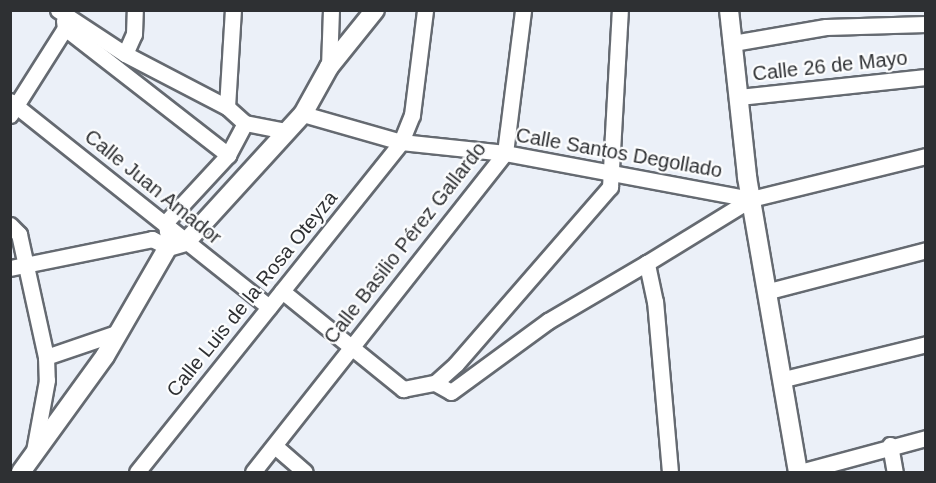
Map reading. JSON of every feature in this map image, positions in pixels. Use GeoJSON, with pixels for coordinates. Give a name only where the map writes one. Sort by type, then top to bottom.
{"type":"FeatureCollection","features":[{"type":"Feature","properties":{"kind":"street"},"geometry":{"type":"LineString","coordinates":[[124,54],[134,34],[135,10]]}},
{"type":"Feature","properties":{"kind":"street"},"geometry":{"type":"LineString","coordinates":[[227,107],[234,10]]}},
{"type":"Feature","properties":{"kind":"street"},"geometry":{"type":"LineString","coordinates":[[329,67],[331,10]]}},
{"type":"Feature","properties":{"kind":"street"},"geometry":{"type":"LineString","coordinates":[[17,267],[152,239],[168,247],[186,242],[303,114],[329,67],[375,10]]}},
{"type":"Feature","properties":{"kind":"street","name":"Calle Luis de la Rosa Oteyza"},"geometry":{"type":"LineString","coordinates":[[137,472],[401,142],[412,115],[425,10]]}},
{"type":"Feature","properties":{"kind":"street","name":"Calle Basilio Pérez Gallardo"},"geometry":{"type":"LineString","coordinates":[[253,472],[276,447],[349,346],[505,153],[523,10]]}},
{"type":"Feature","properties":{"kind":"street"},"geometry":{"type":"LineString","coordinates":[[282,291],[403,389],[435,383],[456,364],[610,188],[620,10]]}},
{"type":"Feature","properties":{"kind":"street"},"geometry":{"type":"LineString","coordinates":[[729,10],[751,199],[799,472],[890,445],[926,438]]}},
{"type":"Feature","properties":{"kind":"street"},"geometry":{"type":"LineString","coordinates":[[824,10],[826,27]]}},
{"type":"Feature","properties":{"kind":"street"},"geometry":{"type":"LineString","coordinates":[[62,18],[124,54],[227,107],[244,123],[286,131]]}},
{"type":"Feature","properties":{"kind":"street"},"geometry":{"type":"LineString","coordinates":[[13,107],[62,18]]}},
{"type":"Feature","properties":{"kind":"street"},"geometry":{"type":"LineString","coordinates":[[62,18],[228,154]]}},
{"type":"Feature","properties":{"kind":"street"},"geometry":{"type":"LineString","coordinates":[[733,43],[826,27],[917,20]]}},
{"type":"Feature","properties":{"kind":"street","name":"Calle 26 de Mayo"},"geometry":{"type":"LineString","coordinates":[[739,96],[926,77]]}},
{"type":"Feature","properties":{"kind":"street","name":"Calle Juan Amador"},"geometry":{"type":"LineString","coordinates":[[13,107],[166,222],[186,242],[269,307]]}},
{"type":"Feature","properties":{"kind":"street","name":"Calle Santos Degollado"},"geometry":{"type":"LineString","coordinates":[[303,114],[401,142],[505,153],[751,199]]}},
{"type":"Feature","properties":{"kind":"street"},"geometry":{"type":"LineString","coordinates":[[21,472],[105,356],[116,333],[168,247],[166,222],[228,154],[244,123]]}},
{"type":"Feature","properties":{"kind":"street"},"geometry":{"type":"LineString","coordinates":[[435,383],[451,392],[548,321],[751,199],[926,156]]}},
{"type":"Feature","properties":{"kind":"street"},"geometry":{"type":"LineString","coordinates":[[10,225],[19,234],[17,267],[35,296],[46,357],[47,380],[33,456]]}},
{"type":"Feature","properties":{"kind":"street"},"geometry":{"type":"LineString","coordinates":[[769,291],[926,250]]}},
{"type":"Feature","properties":{"kind":"street"},"geometry":{"type":"LineString","coordinates":[[647,263],[656,302],[670,472]]}},
{"type":"Feature","properties":{"kind":"street"},"geometry":{"type":"LineString","coordinates":[[46,357],[116,333]]}},
{"type":"Feature","properties":{"kind":"street"},"geometry":{"type":"LineString","coordinates":[[784,380],[926,344]]}},
{"type":"Feature","properties":{"kind":"street"},"geometry":{"type":"LineString","coordinates":[[890,445],[895,472]]}},
{"type":"Feature","properties":{"kind":"street"},"geometry":{"type":"LineString","coordinates":[[276,447],[300,471]]}}]}
